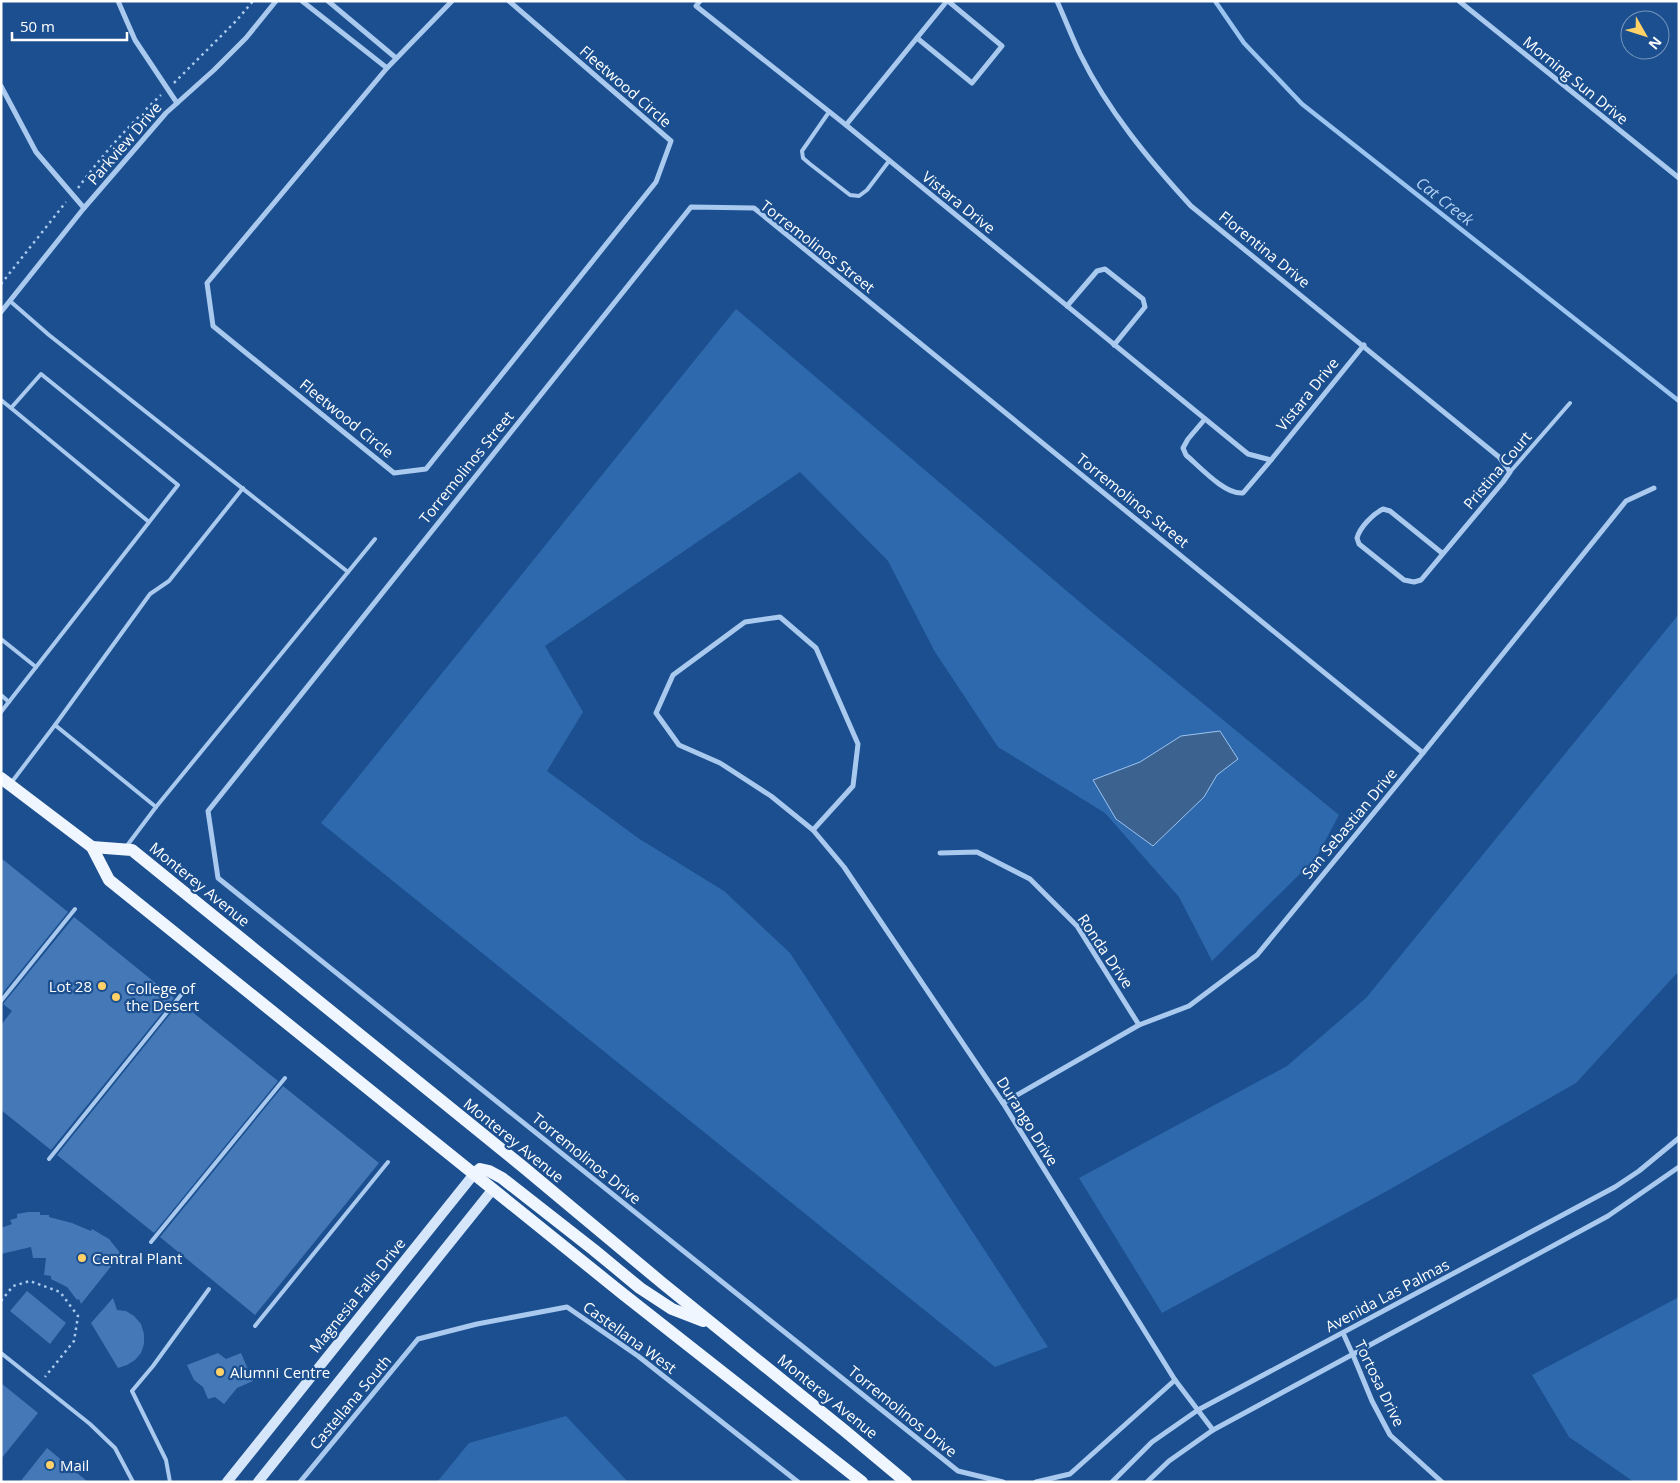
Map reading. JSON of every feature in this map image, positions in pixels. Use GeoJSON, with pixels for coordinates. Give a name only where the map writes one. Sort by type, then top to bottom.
{"type":"FeatureCollection","features":[{"type":"Feature","properties":{"kind":"main road"},"geometry":{"type":"LineString","coordinates":[[6,781],[92,848],[108,880],[623,1294],[862,1482]]}},
{"type":"Feature","properties":{"kind":"main road","name":"Monterey Avenue"},"geometry":{"type":"LineString","coordinates":[[92,848],[132,850],[522,1166],[906,1482]]}},
{"type":"Feature","properties":{"kind":"main road"},"geometry":{"type":"LineString","coordinates":[[474,1174],[480,1169],[489,1171],[502,1178],[640,1288],[672,1309],[714,1325]]}},
{"type":"Feature","properties":{"kind":"street"},"geometry":{"type":"LineString","coordinates":[[118,1],[135,40],[177,103]]}},
{"type":"Feature","properties":{"kind":"street","name":"Parkview Drive"},"geometry":{"type":"LineString","coordinates":[[1,312],[84,208],[166,113],[240,44],[276,1]]}},
{"type":"Feature","properties":{"kind":"street"},"geometry":{"type":"LineString","coordinates":[[302,1],[387,68]]}},
{"type":"Feature","properties":{"kind":"street"},"geometry":{"type":"LineString","coordinates":[[328,1],[396,58]]}},
{"type":"Feature","properties":{"kind":"street","name":"Fleetwood Circle"},"geometry":{"type":"LineString","coordinates":[[452,1],[387,68],[207,283],[213,326],[394,473],[426,470],[656,182],[671,141],[509,1]]}},
{"type":"Feature","properties":{"kind":"street","name":"Vistara Drive"},"geometry":{"type":"LineString","coordinates":[[690,1],[698,4],[1248,454],[1271,460]]}},
{"type":"Feature","properties":{"kind":"street"},"geometry":{"type":"LineString","coordinates":[[846,125],[917,38],[948,1],[1002,46],[972,82],[917,38]]}},
{"type":"Feature","properties":{"kind":"street","name":"Florentina Drive"},"geometry":{"type":"LineString","coordinates":[[1058,1],[1081,55],[1112,108],[1152,164],[1191,206],[1364,345],[1499,457],[1510,472]]}},
{"type":"Feature","properties":{"kind":"street","name":"Morning Sun Drive"},"geometry":{"type":"LineString","coordinates":[[1458,1],[1679,178]]}},
{"type":"Feature","properties":{"kind":"street"},"geometry":{"type":"LineString","coordinates":[[1,86],[36,152],[84,208]]}},
{"type":"Feature","properties":{"kind":"street","name":"Torremolinos Street"},"geometry":{"type":"LineString","coordinates":[[208,811],[691,207],[754,208],[1423,753]]}},
{"type":"Feature","properties":{"kind":"street"},"geometry":{"type":"LineString","coordinates":[[1066,306],[1097,271],[1105,269],[1143,299],[1145,307],[1114,345]]}},
{"type":"Feature","properties":{"kind":"street","name":"Vistara Drive"},"geometry":{"type":"LineString","coordinates":[[1205,419],[1183,448],[1186,455],[1226,488],[1237,494],[1244,493],[1364,345]]}},
{"type":"Feature","properties":{"kind":"street","name":"Pristina Court"},"geometry":{"type":"LineString","coordinates":[[1442,553],[1390,511],[1383,509],[1376,512],[1358,533],[1359,544],[1404,580],[1414,582],[1421,580],[1510,472]]}},
{"type":"Feature","properties":{"kind":"street","name":"San Sebastian Drive"},"geometry":{"type":"LineString","coordinates":[[1003,1103],[1139,1025],[1189,1006],[1257,955],[1626,501],[1654,488]]}},
{"type":"Feature","properties":{"kind":"street","name":"Durango Drive"},"geometry":{"type":"LineString","coordinates":[[813,830],[853,786],[858,744],[816,648],[780,617],[745,622],[672,675],[656,713],[679,745],[720,763],[771,796],[813,830],[844,867],[1003,1103],[1175,1380],[1213,1430]]}},
{"type":"Feature","properties":{"kind":"street","name":"Torremolinos Drive"},"geometry":{"type":"LineString","coordinates":[[208,811],[218,878],[958,1471],[1003,1482]]}},
{"type":"Feature","properties":{"kind":"street","name":"Ronda Drive"},"geometry":{"type":"LineString","coordinates":[[940,853],[977,852],[1030,879],[1077,926],[1139,1025]]}},
{"type":"Feature","properties":{"kind":"street","name":"Avenida Las Palmas"},"geometry":{"type":"LineString","coordinates":[[1112,1482],[1152,1442],[1198,1410],[1615,1187],[1639,1171],[1679,1138]]}},
{"type":"Feature","properties":{"kind":"street"},"geometry":{"type":"LineString","coordinates":[[1147,1482],[1170,1461],[1213,1430],[1608,1216],[1679,1167]]}},
{"type":"Feature","properties":{"kind":"street","name":"Magnesia Falls Drive"},"geometry":{"type":"LineString","coordinates":[[227,1482],[474,1174]]}},
{"type":"Feature","properties":{"kind":"street"},"geometry":{"type":"LineString","coordinates":[[258,1482],[493,1189]]}},
{"type":"Feature","properties":{"kind":"street","name":"Castellana West"},"geometry":{"type":"LineString","coordinates":[[418,1339],[477,1324],[567,1307],[638,1356],[798,1482]]}},
{"type":"Feature","properties":{"kind":"street","name":"Tortosa Drive"},"geometry":{"type":"LineString","coordinates":[[1342,1333],[1372,1401],[1390,1434],[1442,1482]]}},
{"type":"Feature","properties":{"kind":"street","name":"Castellana South"},"geometry":{"type":"LineString","coordinates":[[300,1482],[418,1339]]}},
{"type":"Feature","properties":{"kind":"street"},"geometry":{"type":"LineString","coordinates":[[1036,1482],[1070,1474],[1175,1380]]}},
{"type":"Feature","properties":{"kind":"lane"},"geometry":{"type":"LineString","coordinates":[[829,112],[802,151],[803,158],[810,164],[850,195],[859,196],[867,190],[889,161]]}},
{"type":"Feature","properties":{"kind":"lane"},"geometry":{"type":"LineString","coordinates":[[10,301],[49,335],[348,572]]}},
{"type":"Feature","properties":{"kind":"lane"},"geometry":{"type":"LineString","coordinates":[[1,712],[178,485],[41,374],[12,408]]}},
{"type":"Feature","properties":{"kind":"lane"},"geometry":{"type":"LineString","coordinates":[[1,400],[149,522]]}},
{"type":"Feature","properties":{"kind":"lane","name":"Pristina Court"},"geometry":{"type":"LineString","coordinates":[[1510,472],[1570,403]]}},
{"type":"Feature","properties":{"kind":"lane"},"geometry":{"type":"LineString","coordinates":[[6,781],[55,725],[150,594],[169,581],[243,488]]}},
{"type":"Feature","properties":{"kind":"lane"},"geometry":{"type":"LineString","coordinates":[[125,849],[156,807],[375,540]]}},
{"type":"Feature","properties":{"kind":"lane"},"geometry":{"type":"LineString","coordinates":[[1,639],[36,667]]}},
{"type":"Feature","properties":{"kind":"lane"},"geometry":{"type":"LineString","coordinates":[[1,695],[10,702]]}},
{"type":"Feature","properties":{"kind":"lane"},"geometry":{"type":"LineString","coordinates":[[55,725],[156,807]]}},
{"type":"Feature","properties":{"kind":"lane"},"geometry":{"type":"LineString","coordinates":[[1,1001],[75,909]]}},
{"type":"Feature","properties":{"kind":"lane"},"geometry":{"type":"LineString","coordinates":[[48,1159],[181,995]]}},
{"type":"Feature","properties":{"kind":"lane"},"geometry":{"type":"LineString","coordinates":[[151,1242],[284,1078]]}},
{"type":"Feature","properties":{"kind":"lane"},"geometry":{"type":"LineString","coordinates":[[254,1326],[388,1162]]}},
{"type":"Feature","properties":{"kind":"lane"},"geometry":{"type":"LineString","coordinates":[[170,1482],[166,1460],[132,1392],[209,1289]]}},
{"type":"Feature","properties":{"kind":"lane"},"geometry":{"type":"LineString","coordinates":[[1,1353],[90,1424],[115,1448],[133,1482]]}},
{"type":"Feature","properties":{"kind":"path"},"geometry":{"type":"LineString","coordinates":[[1,284],[105,152],[237,20],[253,1]]}},
{"type":"Feature","properties":{"kind":"path"},"geometry":{"type":"LineString","coordinates":[[1,1301],[13,1286],[30,1281],[60,1292],[78,1316],[74,1341],[40,1384]]}},
{"type":"Feature","properties":{"kind":"shaded area"},"geometry":{"type":"Polygon","coordinates":[[[736,309],[1095,615],[1339,815],[1316,858],[1212,961],[1179,897],[1105,813],[998,747],[935,652],[888,561],[800,472],[545,646],[583,712],[547,771],[638,838],[724,891],[790,953],[1048,1347],[995,1367],[321,823],[736,309]]]}},
{"type":"Feature","properties":{"kind":"shaded area"},"geometry":{"type":"Polygon","coordinates":[[[1679,614],[1679,971],[1576,1083],[1387,1191],[1162,1313],[1079,1178],[1287,1066],[1366,998],[1679,614]]]}},
{"type":"Feature","properties":{"kind":"shaded area"},"geometry":{"type":"Polygon","coordinates":[[[1220,731],[1238,759],[1217,775],[1204,797],[1153,846],[1116,819],[1093,780],[1140,762],[1181,736],[1220,731]]]}},
{"type":"Feature","properties":{"kind":"shaded area"},"geometry":{"type":"Polygon","coordinates":[[[1679,1297],[1679,1482],[1634,1482],[1569,1437],[1532,1375],[1679,1297]]]}},
{"type":"Feature","properties":{"kind":"shaded area"},"geometry":{"type":"Polygon","coordinates":[[[566,1416],[628,1482],[437,1482],[469,1443],[566,1416]]]}},
{"type":"Feature","properties":{"kind":"building"},"geometry":{"type":"Polygon","coordinates":[[[1,858],[68,912],[1,995],[1,858]]]}},
{"type":"Feature","properties":{"kind":"building"},"geometry":{"type":"Polygon","coordinates":[[[74,917],[174,998],[51,1150],[1,1110],[1,1025],[12,1011],[3,1004],[74,917]]]}},
{"type":"Feature","properties":{"kind":"building"},"geometry":{"type":"Polygon","coordinates":[[[180,1002],[278,1081],[154,1233],[57,1155],[180,1002]]]}},
{"type":"Feature","properties":{"kind":"building"},"geometry":{"type":"Polygon","coordinates":[[[283,1086],[379,1163],[255,1315],[160,1237],[283,1086]]]}},
{"type":"Feature","properties":{"kind":"building","name":"Central Plant"},"geometry":{"type":"Polygon","coordinates":[[[40,1212],[40,1215],[49,1215],[49,1217],[72,1223],[91,1231],[92,1229],[109,1239],[121,1254],[81,1304],[79,1299],[77,1300],[67,1287],[51,1279],[51,1276],[44,1275],[46,1258],[33,1258],[31,1247],[1,1254],[1,1228],[12,1224],[10,1220],[17,1218],[17,1214],[40,1212]]]}},
{"type":"Feature","properties":{"kind":"building"},"geometry":{"type":"Polygon","coordinates":[[[27,1291],[66,1323],[50,1344],[10,1311],[27,1291]]]}},
{"type":"Feature","properties":{"kind":"building"},"geometry":{"type":"Polygon","coordinates":[[[113,1298],[117,1310],[126,1311],[134,1316],[141,1324],[144,1334],[144,1344],[141,1353],[135,1360],[118,1368],[91,1323],[113,1298]]]}},
{"type":"Feature","properties":{"kind":"building","name":"Alumni Centre"},"geometry":{"type":"Polygon","coordinates":[[[218,1353],[226,1359],[241,1353],[253,1381],[237,1388],[224,1404],[215,1397],[208,1399],[203,1387],[194,1380],[187,1365],[218,1353]]]}},
{"type":"Feature","properties":{"kind":"building"},"geometry":{"type":"Polygon","coordinates":[[[1,1383],[38,1413],[1,1459],[1,1383]]]}},
{"type":"Feature","properties":{"kind":"building","name":"Mail"},"geometry":{"type":"Polygon","coordinates":[[[47,1448],[88,1482],[20,1482],[47,1448]]]}},
{"type":"Feature","properties":{"kind":"waterway","name":"Cat Creek"},"geometry":{"type":"LineString","coordinates":[[1215,1],[1244,43],[1302,104],[1679,401]]}},
{"type":"Feature","properties":{"kind":"place","name":"Lot 28"},"geometry":{"type":"Point","coordinates":[102,986]}},
{"type":"Feature","properties":{"kind":"place","name":"College of the Desert"},"geometry":{"type":"Point","coordinates":[116,997]}},
{"type":"Feature","properties":{"kind":"place","name":"Central Plant"},"geometry":{"type":"Point","coordinates":[82,1258]}},
{"type":"Feature","properties":{"kind":"place","name":"Alumni Centre"},"geometry":{"type":"Point","coordinates":[220,1372]}},
{"type":"Feature","properties":{"kind":"place","name":"Mail"},"geometry":{"type":"Point","coordinates":[50,1465]}}]}
